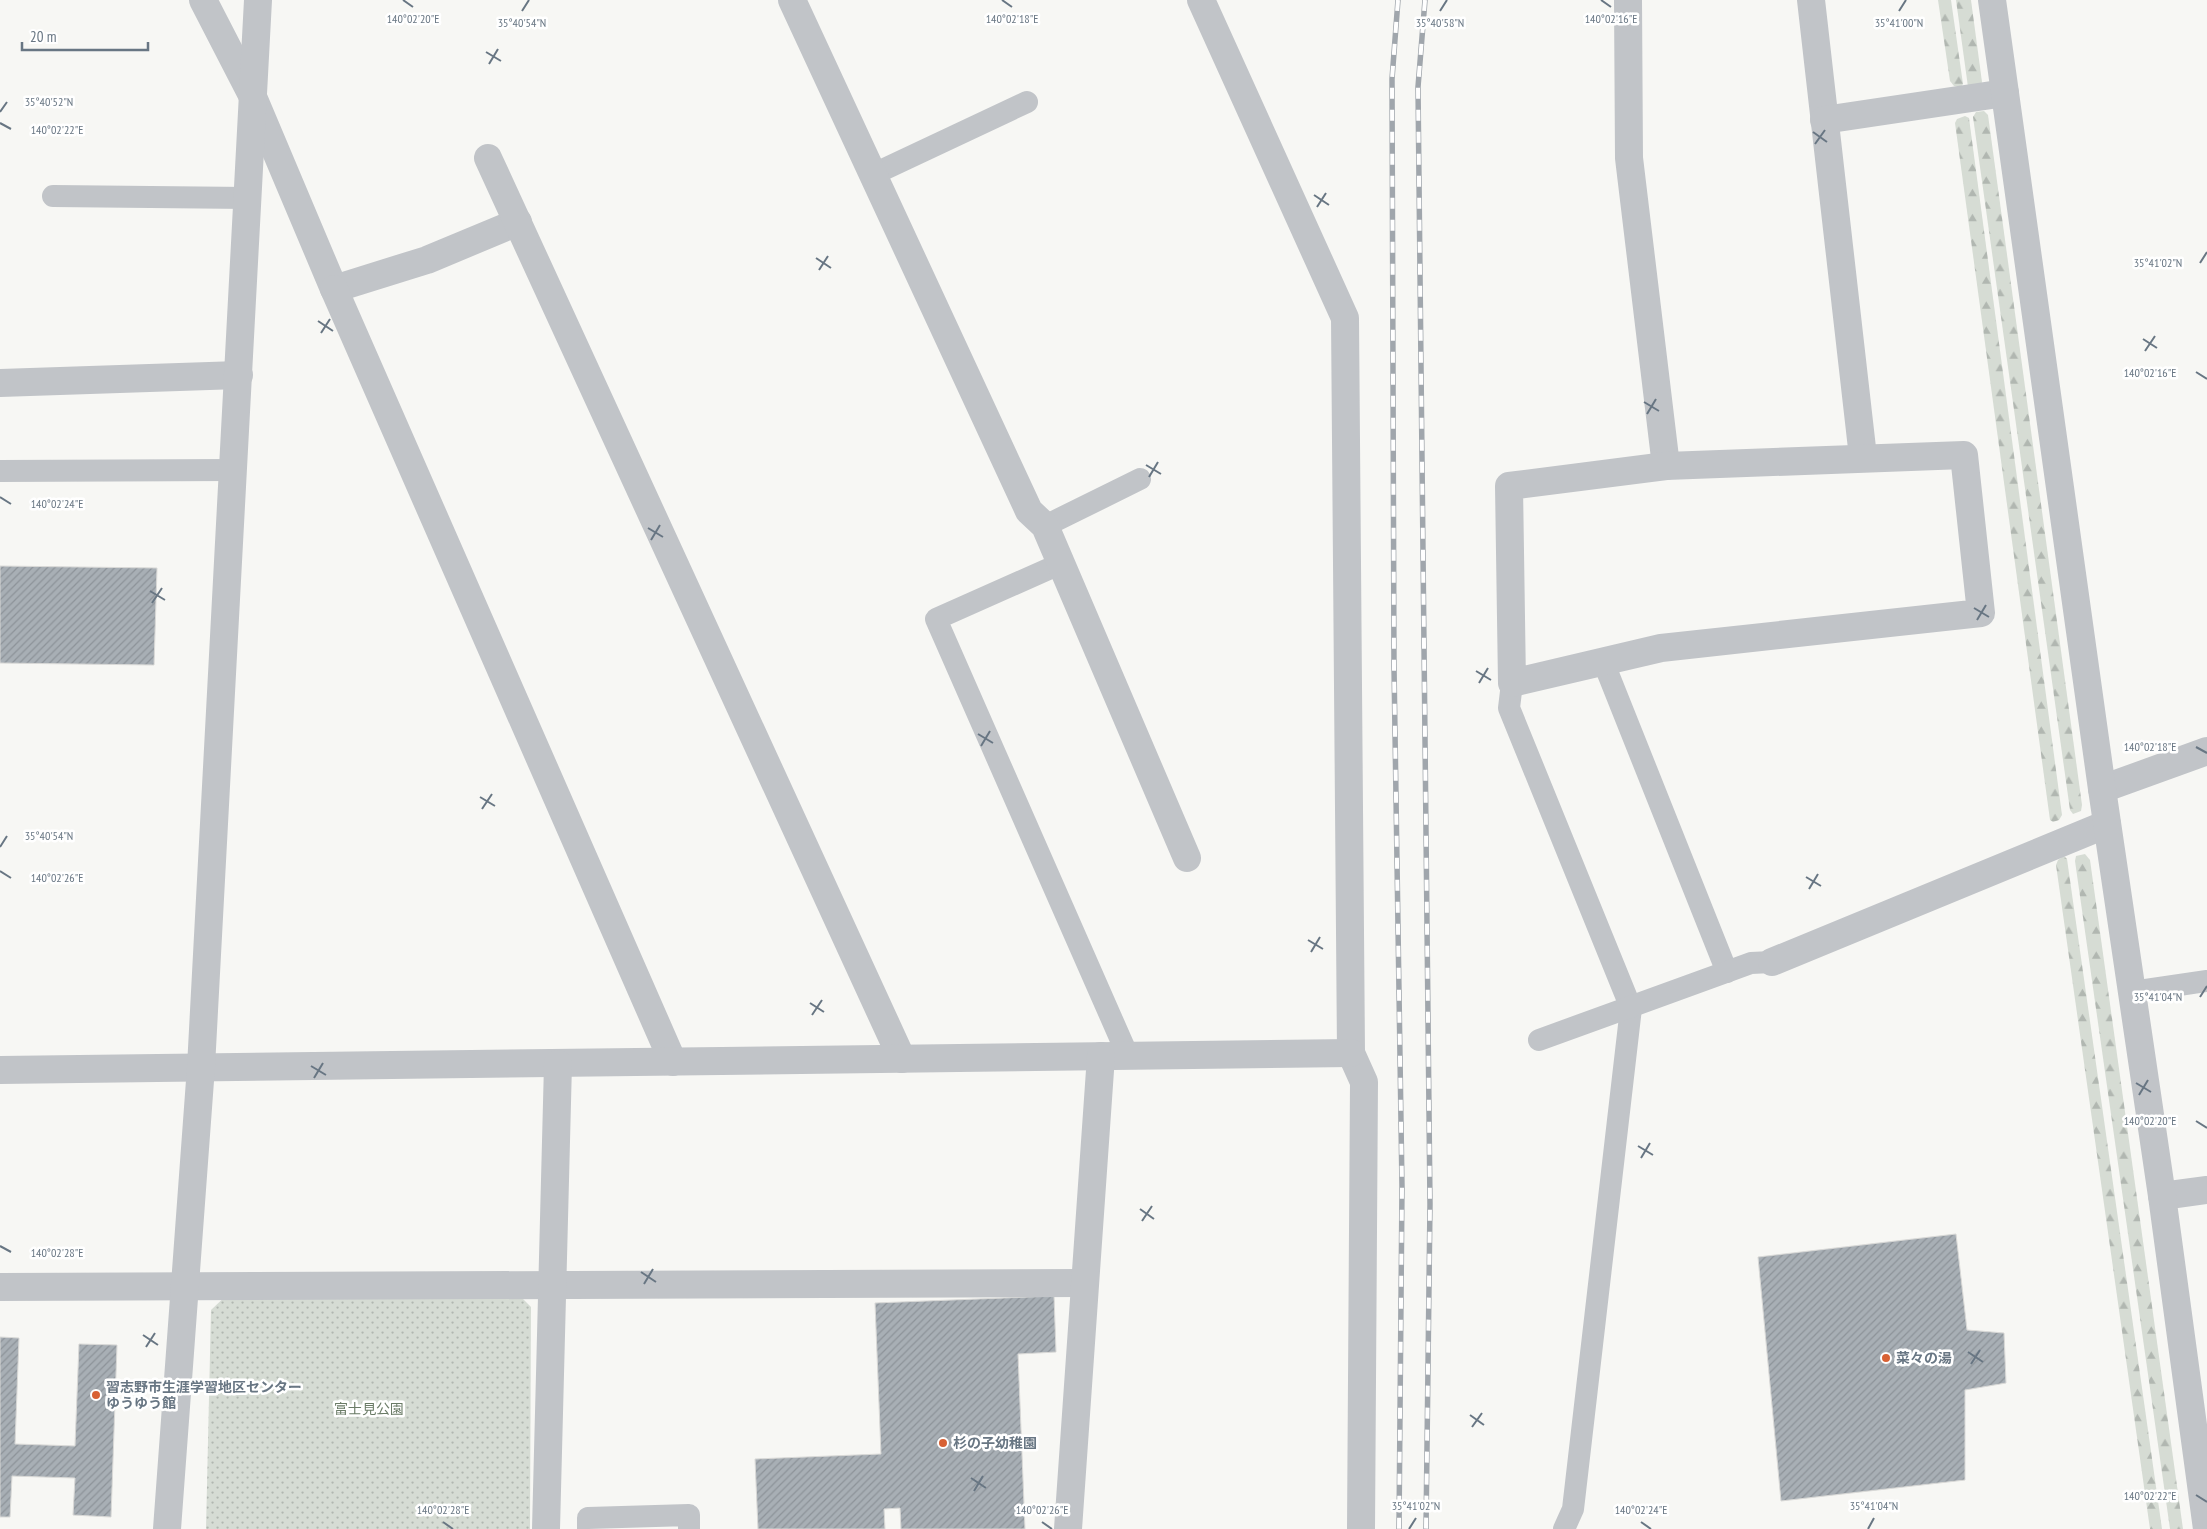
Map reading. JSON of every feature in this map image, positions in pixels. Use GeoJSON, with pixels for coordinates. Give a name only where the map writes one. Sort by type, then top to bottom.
{"type":"FeatureCollection","features":[{"type":"Feature","properties":{"kind":"street"},"geometry":{"type":"LineString","coordinates":[[203,0],[253,97],[334,289],[673,1062]]}},
{"type":"Feature","properties":{"kind":"street"},"geometry":{"type":"LineString","coordinates":[[167,1529],[201,1067],[258,0]]}},
{"type":"Feature","properties":{"kind":"street"},"geometry":{"type":"LineString","coordinates":[[792,0],[1029,511],[1045,526],[1187,858]]}},
{"type":"Feature","properties":{"kind":"street"},"geometry":{"type":"LineString","coordinates":[[1201,0],[1345,318],[1351,1053],[1364,1082],[1361,1529]]}},
{"type":"Feature","properties":{"kind":"street"},"geometry":{"type":"LineString","coordinates":[[1628,0],[1629,158],[1666,466]]}},
{"type":"Feature","properties":{"kind":"street"},"geometry":{"type":"LineString","coordinates":[[1811,0],[1863,457]]}},
{"type":"Feature","properties":{"kind":"street"},"geometry":{"type":"LineString","coordinates":[[1992,0],[2107,824],[2162,1196],[2199,1404],[2206,1529]]}},
{"type":"Feature","properties":{"kind":"street"},"geometry":{"type":"LineString","coordinates":[[1824,120],[2005,93]]}},
{"type":"Feature","properties":{"kind":"street"},"geometry":{"type":"LineString","coordinates":[[488,158],[902,1059]]}},
{"type":"Feature","properties":{"kind":"street"},"geometry":{"type":"LineString","coordinates":[[334,289],[428,260],[518,222]]}},
{"type":"Feature","properties":{"kind":"street"},"geometry":{"type":"LineString","coordinates":[[0,383],[239,375]]}},
{"type":"Feature","properties":{"kind":"street"},"geometry":{"type":"LineString","coordinates":[[1964,455],[1981,613],[1662,648],[1512,683],[1509,486],[1666,466],[1863,457],[1964,455]]}},
{"type":"Feature","properties":{"kind":"street"},"geometry":{"type":"LineString","coordinates":[[2102,789],[2207,751]]}},
{"type":"Feature","properties":{"kind":"street"},"geometry":{"type":"LineString","coordinates":[[1772,962],[2107,824]]}},
{"type":"Feature","properties":{"kind":"street"},"geometry":{"type":"LineString","coordinates":[[0,1070],[1351,1053]]}},
{"type":"Feature","properties":{"kind":"street"},"geometry":{"type":"LineString","coordinates":[[1068,1529],[1101,1056]]}},
{"type":"Feature","properties":{"kind":"street"},"geometry":{"type":"LineString","coordinates":[[546,1529],[558,1064]]}},
{"type":"Feature","properties":{"kind":"street"},"geometry":{"type":"LineString","coordinates":[[2162,1196],[2207,1190]]}},
{"type":"Feature","properties":{"kind":"street"},"geometry":{"type":"LineString","coordinates":[[0,1287],[1084,1283]]}},
{"type":"Feature","properties":{"kind":"lane"},"geometry":{"type":"LineString","coordinates":[[874,174],[1027,102]]}},
{"type":"Feature","properties":{"kind":"lane"},"geometry":{"type":"LineString","coordinates":[[53,196],[248,198]]}},
{"type":"Feature","properties":{"kind":"lane"},"geometry":{"type":"LineString","coordinates":[[0,471],[232,470]]}},
{"type":"Feature","properties":{"kind":"lane"},"geometry":{"type":"LineString","coordinates":[[1045,526],[1140,479]]}},
{"type":"Feature","properties":{"kind":"lane"},"geometry":{"type":"LineString","coordinates":[[1062,563],[936,619],[1128,1056]]}},
{"type":"Feature","properties":{"kind":"lane"},"geometry":{"type":"LineString","coordinates":[[1604,662],[1727,972]]}},
{"type":"Feature","properties":{"kind":"lane"},"geometry":{"type":"LineString","coordinates":[[1512,683],[1509,708],[1631,1008],[1573,1509],[1564,1529]]}},
{"type":"Feature","properties":{"kind":"lane"},"geometry":{"type":"LineString","coordinates":[[1539,1040],[1751,963],[1772,962]]}},
{"type":"Feature","properties":{"kind":"lane"},"geometry":{"type":"LineString","coordinates":[[2132,992],[2207,981]]}},
{"type":"Feature","properties":{"kind":"lane"},"geometry":{"type":"LineString","coordinates":[[588,1529],[588,1518],[689,1515],[689,1529]]}},
{"type":"Feature","properties":{"kind":"green space"},"geometry":{"type":"Polygon","coordinates":[[[1938,0],[1951,0],[1963,84],[1961,87],[1954,86],[1950,81],[1938,0]]]}},
{"type":"Feature","properties":{"kind":"green space"},"geometry":{"type":"Polygon","coordinates":[[[1956,0],[1971,0],[1982,82],[1980,87],[1968,87],[1956,0]]]}},
{"type":"Feature","properties":{"kind":"green space"},"geometry":{"type":"Polygon","coordinates":[[[1984,111],[1988,115],[2082,805],[2081,811],[2073,814],[2070,810],[1973,117],[1976,112],[1984,111]]]}},
{"type":"Feature","properties":{"kind":"green space"},"geometry":{"type":"Polygon","coordinates":[[[1965,116],[1969,118],[2062,815],[2059,820],[2053,822],[2050,820],[1955,123],[1957,119],[1965,116]]]}},
{"type":"Feature","properties":{"kind":"green space"},"geometry":{"type":"Polygon","coordinates":[[[2085,854],[2090,860],[2183,1529],[2170,1529],[2075,861],[2076,856],[2085,854]]]}},
{"type":"Feature","properties":{"kind":"green space"},"geometry":{"type":"Polygon","coordinates":[[[2064,856],[2067,859],[2162,1529],[2150,1529],[2056,865],[2058,860],[2064,856]]]}},
{"type":"Feature","properties":{"kind":"green space","name":"富士見公園"},"geometry":{"type":"Polygon","coordinates":[[[513,1289],[531,1307],[530,1529],[206,1529],[211,1310],[231,1291],[513,1289]]]}},
{"type":"Feature","properties":{"kind":"building"},"geometry":{"type":"Polygon","coordinates":[[[0,566],[157,568],[154,665],[0,663],[0,566]]]}},
{"type":"Feature","properties":{"kind":"building","name":"菜々の湯"},"geometry":{"type":"Polygon","coordinates":[[[1956,1234],[1967,1330],[2004,1333],[2006,1383],[1965,1390],[1965,1480],[1781,1501],[1758,1257],[1956,1234]]]}},
{"type":"Feature","properties":{"kind":"building"},"geometry":{"type":"Polygon","coordinates":[[[1054,1296],[1056,1352],[1018,1354],[1025,1529],[901,1529],[900,1508],[884,1509],[885,1529],[758,1529],[755,1459],[881,1454],[875,1303],[1054,1296]]]}},
{"type":"Feature","properties":{"kind":"building","name":"習志野市生涯学習地区センター ゆうゆう館"},"geometry":{"type":"Polygon","coordinates":[[[0,1337],[19,1338],[15,1444],[75,1446],[79,1344],[117,1345],[111,1517],[73,1515],[75,1478],[12,1476],[10,1517],[0,1517],[0,1337]]]}},
{"type":"Feature","properties":{"kind":"railway"},"geometry":{"type":"LineString","coordinates":[[1398,0],[1392,79],[1394,667],[1402,1187],[1399,1529]]}},
{"type":"Feature","properties":{"kind":"railway"},"geometry":{"type":"LineString","coordinates":[[1425,0],[1418,87],[1430,1204],[1426,1529]]}},
{"type":"Feature","properties":{"kind":"place","name":"菜々の湯"},"geometry":{"type":"Point","coordinates":[1886,1358]}},
{"type":"Feature","properties":{"kind":"place","name":"習志野市生涯学習地区センター ゆうゆう館"},"geometry":{"type":"Point","coordinates":[96,1395]}},
{"type":"Feature","properties":{"kind":"place","name":"杉の子幼稚園"},"geometry":{"type":"Point","coordinates":[943,1443]}}]}
